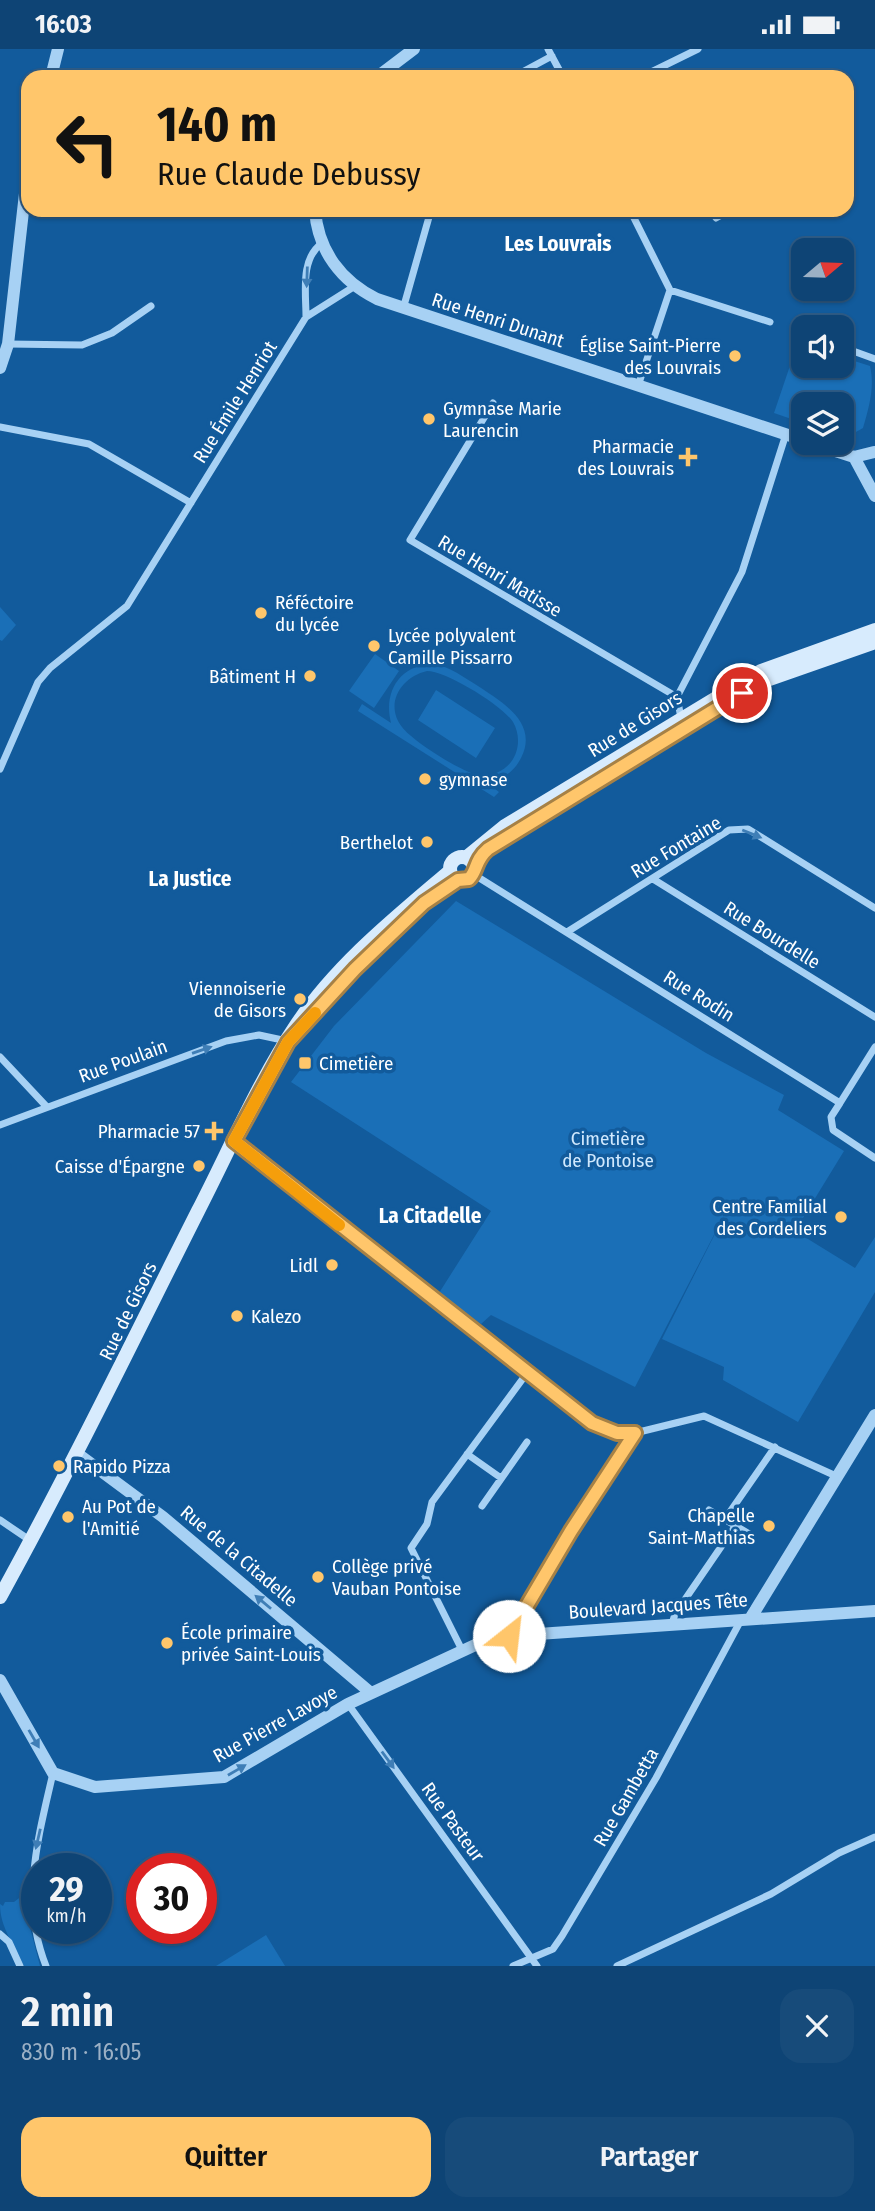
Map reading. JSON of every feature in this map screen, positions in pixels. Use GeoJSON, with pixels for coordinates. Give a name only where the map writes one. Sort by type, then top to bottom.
{"type":"FeatureCollection","features":[{"type":"Feature","properties":{"kind":"main road","name":"Rue de Gisors"},"geometry":{"type":"LineString","coordinates":[[472,862],[505,826],[761,671],[875,630]]}},
{"type":"Feature","properties":{"kind":"main road","name":"Rue de Gisors"},"geometry":{"type":"LineString","coordinates":[[472,862],[502,839],[714,709],[788,671],[875,642]]}},
{"type":"Feature","properties":{"kind":"main road"},"geometry":{"type":"LineString","coordinates":[[453,860],[472,862],[466,881],[454,876],[453,860]]}},
{"type":"Feature","properties":{"kind":"main road","name":"Rue de Gisors"},"geometry":{"type":"LineString","coordinates":[[0,1597],[78,1454],[234,1141],[288,1042],[355,969],[454,876]]}},
{"type":"Feature","properties":{"kind":"street"},"geometry":{"type":"LineString","coordinates":[[53,70],[58,49]]}},
{"type":"Feature","properties":{"kind":"street"},"geometry":{"type":"LineString","coordinates":[[386,70],[414,49]]}},
{"type":"Feature","properties":{"kind":"street"},"geometry":{"type":"LineString","coordinates":[[655,70],[698,49]]}},
{"type":"Feature","properties":{"kind":"street"},"geometry":{"type":"LineString","coordinates":[[524,70],[550,53],[558,70]]}},
{"type":"Feature","properties":{"kind":"street"},"geometry":{"type":"LineString","coordinates":[[0,368],[8,344],[22,217]]}},
{"type":"Feature","properties":{"kind":"street"},"geometry":{"type":"LineString","coordinates":[[316,217],[322,243]]}},
{"type":"Feature","properties":{"kind":"street"},"geometry":{"type":"LineString","coordinates":[[403,309],[429,217]]}},
{"type":"Feature","properties":{"kind":"street"},"geometry":{"type":"LineString","coordinates":[[634,217],[670,290],[638,387]]}},
{"type":"Feature","properties":{"kind":"street","name":"Rue Henri Dunant"},"geometry":{"type":"LineString","coordinates":[[322,243],[338,270],[355,286],[403,309],[791,436]]}},
{"type":"Feature","properties":{"kind":"street","name":"Rue Émile Henriot"},"geometry":{"type":"LineString","coordinates":[[306,317],[308,260],[312,251],[322,243]]}},
{"type":"Feature","properties":{"kind":"street","name":"Rue Émile Henriot"},"geometry":{"type":"LineString","coordinates":[[0,769],[38,682],[50,668],[127,607],[306,317],[355,286]]}},
{"type":"Feature","properties":{"kind":"street"},"geometry":{"type":"LineString","coordinates":[[670,290],[770,321]]}},
{"type":"Feature","properties":{"kind":"street"},"geometry":{"type":"LineString","coordinates":[[8,344],[82,345],[112,333],[151,306]]}},
{"type":"Feature","properties":{"kind":"street"},"geometry":{"type":"LineString","coordinates":[[854,351],[875,359]]}},
{"type":"Feature","properties":{"kind":"street","name":"Rue Henri Matisse"},"geometry":{"type":"LineString","coordinates":[[493,403],[410,540],[677,697]]}},
{"type":"Feature","properties":{"kind":"street"},"geometry":{"type":"LineString","coordinates":[[0,427],[89,444],[191,503]]}},
{"type":"Feature","properties":{"kind":"street"},"geometry":{"type":"LineString","coordinates":[[681,718],[677,697],[742,572],[786,434]]}},
{"type":"Feature","properties":{"kind":"street"},"geometry":{"type":"LineString","coordinates":[[848,455],[854,457],[875,451]]}},
{"type":"Feature","properties":{"kind":"street"},"geometry":{"type":"LineString","coordinates":[[854,457],[875,496]]}},
{"type":"Feature","properties":{"kind":"street","name":"Rue Fontaine"},"geometry":{"type":"LineString","coordinates":[[567,932],[729,830],[748,829],[875,908]]}},
{"type":"Feature","properties":{"kind":"street","name":"Rue Rodin"},"geometry":{"type":"LineString","coordinates":[[472,862],[567,932],[839,1103]]}},
{"type":"Feature","properties":{"kind":"street","name":"Rue Bourdelle"},"geometry":{"type":"LineString","coordinates":[[653,879],[875,1017]]}},
{"type":"Feature","properties":{"kind":"street","name":"Rue Poulain"},"geometry":{"type":"LineString","coordinates":[[0,1125],[226,1041],[259,1035],[288,1042]]}},
{"type":"Feature","properties":{"kind":"street"},"geometry":{"type":"LineString","coordinates":[[875,1047],[831,1117],[833,1130],[875,1158]]}},
{"type":"Feature","properties":{"kind":"street"},"geometry":{"type":"LineString","coordinates":[[0,1057],[46,1106]]}},
{"type":"Feature","properties":{"kind":"street"},"geometry":{"type":"LineString","coordinates":[[234,1141],[592,1423],[617,1433],[635,1433],[704,1416],[836,1476]]}},
{"type":"Feature","properties":{"kind":"street"},"geometry":{"type":"LineString","coordinates":[[462,1650],[411,1548],[427,1524],[432,1502],[527,1373]]}},
{"type":"Feature","properties":{"kind":"street"},"geometry":{"type":"LineString","coordinates":[[746,1619],[875,1415]]}},
{"type":"Feature","properties":{"kind":"street"},"geometry":{"type":"LineString","coordinates":[[509,1636],[571,1531],[635,1433]]}},
{"type":"Feature","properties":{"kind":"street"},"geometry":{"type":"LineString","coordinates":[[482,1506],[527,1442]]}},
{"type":"Feature","properties":{"kind":"street"},"geometry":{"type":"LineString","coordinates":[[725,1519],[775,1447]]}},
{"type":"Feature","properties":{"kind":"street","name":"Rue de la Citadelle"},"geometry":{"type":"LineString","coordinates":[[78,1454],[163,1517],[371,1693]]}},
{"type":"Feature","properties":{"kind":"street"},"geometry":{"type":"LineString","coordinates":[[467,1454],[501,1478]]}},
{"type":"Feature","properties":{"kind":"street"},"geometry":{"type":"LineString","coordinates":[[709,1510],[751,1535]]}},
{"type":"Feature","properties":{"kind":"street"},"geometry":{"type":"LineString","coordinates":[[0,1520],[31,1541]]}},
{"type":"Feature","properties":{"kind":"street"},"geometry":{"type":"LineString","coordinates":[[672,1624],[675,1614],[736,1525]]}},
{"type":"Feature","properties":{"kind":"street","name":"Boulevard Jacques Tête"},"geometry":{"type":"LineString","coordinates":[[371,1693],[462,1650],[509,1636],[875,1611]]}},
{"type":"Feature","properties":{"kind":"street","name":"Rue Gambetta"},"geometry":{"type":"LineString","coordinates":[[513,1966],[553,1949],[562,1936],[656,1779],[746,1619]]}},
{"type":"Feature","properties":{"kind":"street"},"geometry":{"type":"LineString","coordinates":[[0,1680],[53,1773],[34,1855],[31,1910],[37,1944],[46,1966]]}},
{"type":"Feature","properties":{"kind":"street","name":"Rue Pierre Lavoye"},"geometry":{"type":"LineString","coordinates":[[53,1773],[95,1787],[224,1777],[371,1693]]}},
{"type":"Feature","properties":{"kind":"street","name":"Rue Pasteur"},"geometry":{"type":"LineString","coordinates":[[348,1705],[537,1966]]}},
{"type":"Feature","properties":{"kind":"street"},"geometry":{"type":"LineString","coordinates":[[617,1966],[772,1894],[839,1853],[875,1836]]}},
{"type":"Feature","properties":{"kind":"street"},"geometry":{"type":"LineString","coordinates":[[0,1934],[9,1942],[20,1966]]}},
{"type":"Feature","properties":{"kind":"green space"},"geometry":{"type":"Polygon","coordinates":[[[854,361],[870,366],[872,389],[869,405],[863,428],[854,433],[854,392],[791,392],[791,419],[774,413],[791,363],[791,378],[854,378],[854,361]]]}},
{"type":"Feature","properties":{"kind":"green space"},"geometry":{"type":"Polygon","coordinates":[[[0,607],[16,625],[2,641],[0,640],[0,607]]]}},
{"type":"Feature","properties":{"kind":"green space"},"geometry":{"type":"Polygon","coordinates":[[[375,654],[399,671],[374,708],[349,691],[375,654]]]}},
{"type":"Feature","properties":{"kind":"green space"},"geometry":{"type":"Polygon","coordinates":[[[434,664],[457,673],[507,707],[522,724],[525,746],[521,758],[507,775],[487,783],[499,792],[494,797],[358,711],[362,704],[391,723],[389,712],[392,691],[403,674],[422,665],[434,664]],[[436,672],[418,674],[403,685],[398,693],[395,709],[402,727],[440,757],[475,774],[491,775],[505,768],[514,757],[517,747],[518,737],[513,722],[486,698],[436,672]]]}},
{"type":"Feature","properties":{"kind":"green space"},"geometry":{"type":"Polygon","coordinates":[[[436,690],[495,728],[476,758],[418,720],[436,690]]]}},
{"type":"Feature","properties":{"kind":"green space","name":"Cimetière de Pontoise"},"geometry":{"type":"Polygon","coordinates":[[[456,901],[706,1053],[784,1095],[778,1110],[844,1151],[795,1231],[855,1268],[875,1237],[875,1292],[798,1422],[723,1380],[724,1367],[662,1339],[729,1206],[635,1387],[491,1315],[481,1324],[439,1293],[491,1211],[291,1082],[334,1026],[456,901]]]}},
{"type":"Feature","properties":{"kind":"green space"},"geometry":{"type":"Polygon","coordinates":[[[21,1897],[21,1944],[34,1944],[40,1966],[24,1966],[5,1928],[0,1904],[3,1906],[5,1902],[14,1902],[21,1897]]]}},
{"type":"Feature","properties":{"kind":"green space"},"geometry":{"type":"Polygon","coordinates":[[[266,1935],[285,1966],[216,1966],[266,1935]]]}},
{"type":"Feature","properties":{"kind":"slow traffic"},"geometry":{"type":"LineString","coordinates":[[315,1013],[288,1042],[234,1141],[339,1225]]}},
{"type":"Feature","properties":{"kind":"place","name":"Église Saint-Pierre des Louvrais"},"geometry":{"type":"Point","coordinates":[735,356]}},
{"type":"Feature","properties":{"kind":"place","name":"Gymnase Marie Laurencin"},"geometry":{"type":"Point","coordinates":[429,419]}},
{"type":"Feature","properties":{"kind":"place","name":"Pharmacie des Louvrais"},"geometry":{"type":"Point","coordinates":[688,457]}},
{"type":"Feature","properties":{"kind":"place","name":"Réféctoire du lycée"},"geometry":{"type":"Point","coordinates":[261,613]}},
{"type":"Feature","properties":{"kind":"place","name":"Lycée polyvalent Camille Pissarro"},"geometry":{"type":"Point","coordinates":[374,646]}},
{"type":"Feature","properties":{"kind":"place","name":"Bâtiment H"},"geometry":{"type":"Point","coordinates":[310,676]}},
{"type":"Feature","properties":{"kind":"place","name":"gymnase"},"geometry":{"type":"Point","coordinates":[425,779]}},
{"type":"Feature","properties":{"kind":"place","name":"Berthelot"},"geometry":{"type":"Point","coordinates":[427,842]}},
{"type":"Feature","properties":{"kind":"place","name":"Viennoiserie de Gisors"},"geometry":{"type":"Point","coordinates":[300,999]}},
{"type":"Feature","properties":{"kind":"place","name":"Cimetière"},"geometry":{"type":"Point","coordinates":[305,1063]}},
{"type":"Feature","properties":{"kind":"place","name":"Pharmacie 57"},"geometry":{"type":"Point","coordinates":[214,1131]}},
{"type":"Feature","properties":{"kind":"place","name":"Caisse d'Épargne"},"geometry":{"type":"Point","coordinates":[199,1166]}},
{"type":"Feature","properties":{"kind":"place","name":"Centre Familial des Cordeliers"},"geometry":{"type":"Point","coordinates":[841,1217]}},
{"type":"Feature","properties":{"kind":"place","name":"Lidl"},"geometry":{"type":"Point","coordinates":[332,1265]}},
{"type":"Feature","properties":{"kind":"place","name":"Kalezo"},"geometry":{"type":"Point","coordinates":[237,1316]}},
{"type":"Feature","properties":{"kind":"place","name":"Rapido Pizza"},"geometry":{"type":"Point","coordinates":[59,1466]}},
{"type":"Feature","properties":{"kind":"place","name":"Au Pot de l'Amitié"},"geometry":{"type":"Point","coordinates":[68,1517]}},
{"type":"Feature","properties":{"kind":"place","name":"Chapelle Saint-Mathias"},"geometry":{"type":"Point","coordinates":[769,1526]}},
{"type":"Feature","properties":{"kind":"place","name":"Collège privé Vauban Pontoise"},"geometry":{"type":"Point","coordinates":[318,1577]}},
{"type":"Feature","properties":{"kind":"place","name":"École primaire privée Saint-Louis"},"geometry":{"type":"Point","coordinates":[167,1643]}},
{"type":"Feature","properties":{"kind":"district","name":"Les Louvrais"},"geometry":{"type":"Point","coordinates":[558,244]}},
{"type":"Feature","properties":{"kind":"district","name":"La Justice"},"geometry":{"type":"Point","coordinates":[190,879]}},
{"type":"Feature","properties":{"kind":"district","name":"La Citadelle"},"geometry":{"type":"Point","coordinates":[430,1216]}},
{"type":"Feature","properties":{"kind":"route"},"geometry":{"type":"LineString","coordinates":[[509,1636],[513,1625],[555,1562],[571,1531],[635,1433],[617,1433],[592,1423],[234,1141],[288,1042],[355,969],[424,903],[458,880],[469,879],[480,857],[502,839],[742,693]]}}]}
